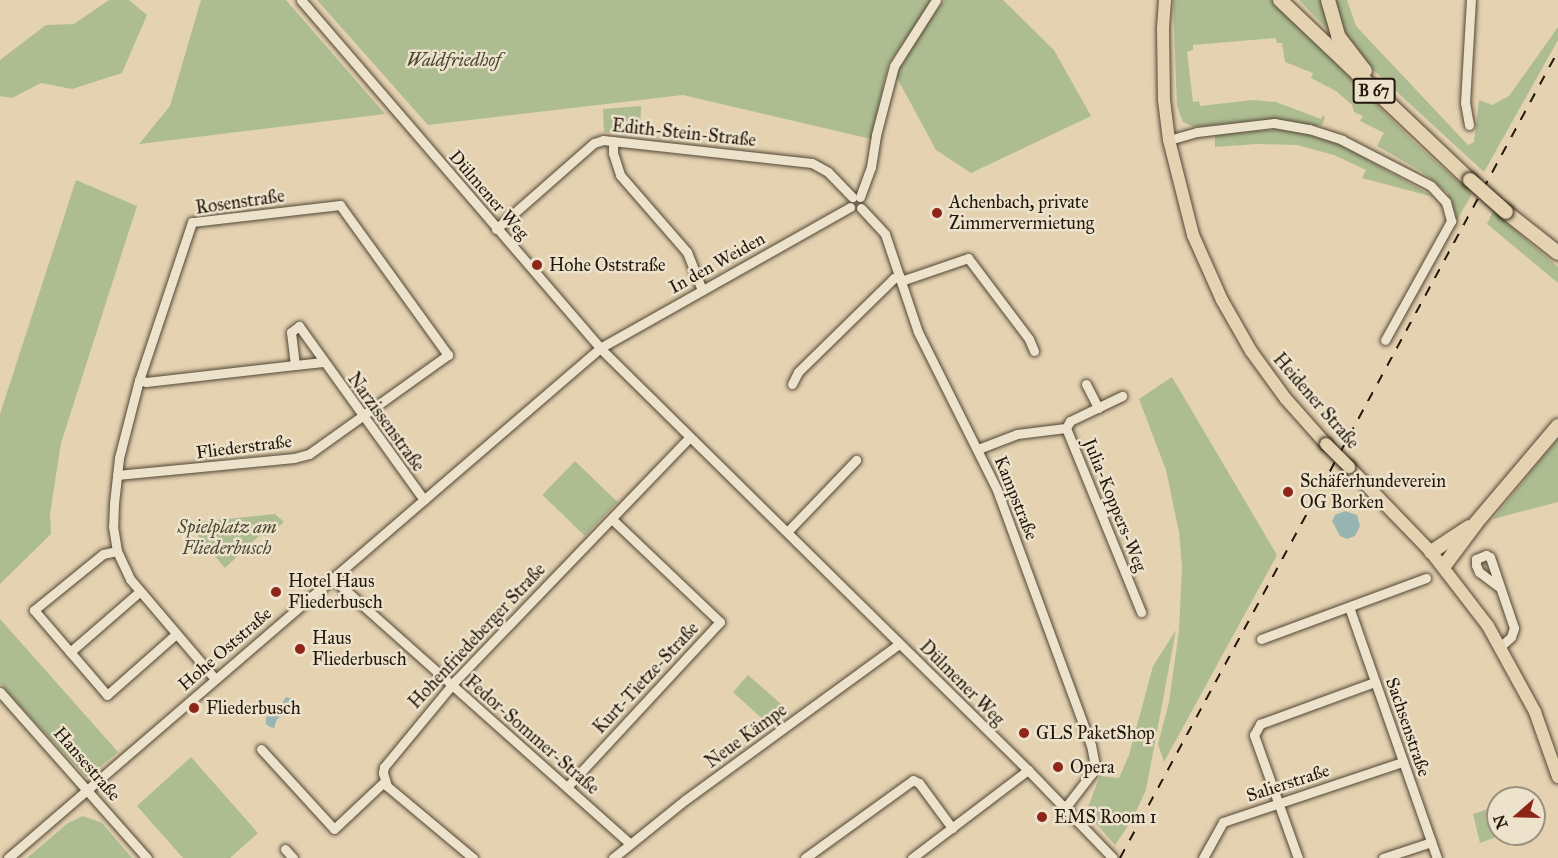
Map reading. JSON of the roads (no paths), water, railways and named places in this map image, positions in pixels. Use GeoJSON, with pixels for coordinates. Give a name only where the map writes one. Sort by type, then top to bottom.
{"type":"FeatureCollection","features":[{"type":"Feature","properties":{"kind":"highway","name":"B 67"},"geometry":{"type":"LineString","coordinates":[[1280,0],[1472,176],[1557,250]]}},
{"type":"Feature","properties":{"kind":"highway","name":"B 67"},"geometry":{"type":"LineString","coordinates":[[1291,0],[1472,176]]}},
{"type":"Feature","properties":{"kind":"highway"},"geometry":{"type":"LineString","coordinates":[[1328,0],[1338,36],[1365,71]]}},
{"type":"Feature","properties":{"kind":"highway"},"geometry":{"type":"LineString","coordinates":[[1443,566],[1558,426]]}},
{"type":"Feature","properties":{"kind":"highway"},"geometry":{"type":"LineString","coordinates":[[1431,552],[1476,523]]}},
{"type":"Feature","properties":{"kind":"main road","name":"Heidener Straße"},"geometry":{"type":"LineString","coordinates":[[1165,0],[1163,79],[1169,140],[1193,235],[1222,300],[1272,380],[1326,444],[1431,552],[1475,607],[1501,646],[1534,712],[1558,777]]}},
{"type":"Feature","properties":{"kind":"street","name":"Dülmener Weg"},"geometry":{"type":"LineString","coordinates":[[301,0],[600,348],[1028,770],[1113,858]]}},
{"type":"Feature","properties":{"kind":"street"},"geometry":{"type":"LineString","coordinates":[[854,200],[871,167],[877,128],[894,66],[936,0]]}},
{"type":"Feature","properties":{"kind":"street"},"geometry":{"type":"LineString","coordinates":[[1469,124],[1465,104],[1471,0]]}},
{"type":"Feature","properties":{"kind":"street"},"geometry":{"type":"LineString","coordinates":[[1169,140],[1197,132],[1274,123],[1309,129],[1342,140],[1431,186],[1446,202],[1451,221],[1385,339]]}},
{"type":"Feature","properties":{"kind":"street","name":"Edith-Stein-Straße"},"geometry":{"type":"LineString","coordinates":[[496,229],[594,143],[603,140],[812,163],[828,172],[854,200]]}},
{"type":"Feature","properties":{"kind":"street"},"geometry":{"type":"LineString","coordinates":[[613,141],[612,153],[620,176],[687,252],[702,290]]}},
{"type":"Feature","properties":{"kind":"street","name":"Kampstraße"},"geometry":{"type":"LineString","coordinates":[[854,200],[863,202],[861,208],[885,234],[918,332],[997,490],[1091,745],[1095,765],[1092,773],[1065,808]]}},
{"type":"Feature","properties":{"kind":"street","name":"In den Weiden"},"geometry":{"type":"LineString","coordinates":[[600,348],[854,200]]}},
{"type":"Feature","properties":{"kind":"street","name":"Rosenstraße"},"geometry":{"type":"LineString","coordinates":[[215,679],[140,592],[123,566],[117,551],[113,526],[117,475],[139,380],[192,222],[340,205],[448,354],[362,416]]}},
{"type":"Feature","properties":{"kind":"street"},"geometry":{"type":"LineString","coordinates":[[792,384],[798,372],[894,278],[901,278],[968,258],[1029,339],[1034,351]]}},
{"type":"Feature","properties":{"kind":"street","name":"Narzissenstraße"},"geometry":{"type":"LineString","coordinates":[[295,364],[291,332],[299,326],[424,500]]}},
{"type":"Feature","properties":{"kind":"street","name":"Hohe Oststraße"},"geometry":{"type":"LineString","coordinates":[[8,858],[600,348]]}},
{"type":"Feature","properties":{"kind":"street"},"geometry":{"type":"LineString","coordinates":[[139,380],[146,382],[323,362]]}},
{"type":"Feature","properties":{"kind":"street"},"geometry":{"type":"LineString","coordinates":[[1086,384],[1098,408]]}},
{"type":"Feature","properties":{"kind":"street"},"geometry":{"type":"LineString","coordinates":[[1066,428],[1070,421],[1122,396]]}},
{"type":"Feature","properties":{"kind":"street","name":"Fliederstraße"},"geometry":{"type":"LineString","coordinates":[[117,475],[294,458],[309,454],[362,416]]}},
{"type":"Feature","properties":{"kind":"street","name":"Julia-Koppers-Weg"},"geometry":{"type":"LineString","coordinates":[[978,449],[1017,434],[1066,428],[1142,612]]}},
{"type":"Feature","properties":{"kind":"street","name":"Hohenfriedeberger Straße"},"geometry":{"type":"LineString","coordinates":[[385,781],[384,767],[410,732],[500,633],[690,437]]}},
{"type":"Feature","properties":{"kind":"street"},"geometry":{"type":"LineString","coordinates":[[787,532],[856,460]]}},
{"type":"Feature","properties":{"kind":"street","name":"Kurt-Tietze-Straße"},"geometry":{"type":"LineString","coordinates":[[567,787],[720,622],[612,519]]}},
{"type":"Feature","properties":{"kind":"street"},"geometry":{"type":"LineString","coordinates":[[117,551],[103,554],[34,610],[107,695],[176,634]]}},
{"type":"Feature","properties":{"kind":"street"},"geometry":{"type":"LineString","coordinates":[[1261,639],[1426,578]]}},
{"type":"Feature","properties":{"kind":"street","name":"Fedor-Sommer-Straße"},"geometry":{"type":"LineString","coordinates":[[333,579],[629,843]]}},
{"type":"Feature","properties":{"kind":"street"},"geometry":{"type":"LineString","coordinates":[[1499,587],[1514,628],[1511,637],[1501,646]]}},
{"type":"Feature","properties":{"kind":"street"},"geometry":{"type":"LineString","coordinates":[[70,652],[140,592]]}},
{"type":"Feature","properties":{"kind":"street","name":"Sachsenstraße"},"geometry":{"type":"LineString","coordinates":[[1349,607],[1437,858]]}},
{"type":"Feature","properties":{"kind":"street","name":"Neue Kämpe"},"geometry":{"type":"LineString","coordinates":[[613,858],[629,843],[899,644]]}},
{"type":"Feature","properties":{"kind":"street"},"geometry":{"type":"LineString","coordinates":[[1298,858],[1254,735],[1260,724],[1376,682]]}},
{"type":"Feature","properties":{"kind":"street","name":"Hansestraße"},"geometry":{"type":"LineString","coordinates":[[0,692],[147,858]]}},
{"type":"Feature","properties":{"kind":"street"},"geometry":{"type":"LineString","coordinates":[[261,749],[334,829],[385,781],[473,858]]}},
{"type":"Feature","properties":{"kind":"street","name":"Salierstraße"},"geometry":{"type":"LineString","coordinates":[[1203,858],[1223,822],[1402,762]]}},
{"type":"Feature","properties":{"kind":"street"},"geometry":{"type":"LineString","coordinates":[[912,858],[1028,770]]}},
{"type":"Feature","properties":{"kind":"street"},"geometry":{"type":"LineString","coordinates":[[805,858],[913,780],[919,783],[952,828]]}},
{"type":"Feature","properties":{"kind":"street"},"geometry":{"type":"LineString","coordinates":[[1383,858],[1431,842]]}},
{"type":"Feature","properties":{"kind":"street"},"geometry":{"type":"LineString","coordinates":[[285,849],[293,858]]}},
{"type":"Feature","properties":{"kind":"water"},"geometry":{"type":"Polygon","coordinates":[[[1345,511],[1357,515],[1360,526],[1355,536],[1347,539],[1340,536],[1332,521],[1335,515],[1345,511]]]}},
{"type":"Feature","properties":{"kind":"water"},"geometry":{"type":"Polygon","coordinates":[[[286,697],[292,699],[296,705],[295,716],[282,716],[277,719],[274,728],[270,727],[266,724],[266,718],[270,713],[278,710],[286,697]]]}},
{"type":"Feature","properties":{"kind":"railway"},"geometry":{"type":"LineString","coordinates":[[1120,858],[1558,51]]}},
{"type":"Feature","properties":{"kind":"place","name":"Achenbach, private Zimmervermietung"},"geometry":{"type":"Point","coordinates":[937,213]}},
{"type":"Feature","properties":{"kind":"place","name":"Hohe Oststraße"},"geometry":{"type":"Point","coordinates":[537,265]}},
{"type":"Feature","properties":{"kind":"place","name":"Schäferhundeverein OG Borken"},"geometry":{"type":"Point","coordinates":[1288,492]}},
{"type":"Feature","properties":{"kind":"place","name":"Hotel Haus Fliederbusch"},"geometry":{"type":"Point","coordinates":[276,592]}},
{"type":"Feature","properties":{"kind":"place","name":"Haus Fliederbusch"},"geometry":{"type":"Point","coordinates":[300,649]}},
{"type":"Feature","properties":{"kind":"place","name":"Fliederbusch"},"geometry":{"type":"Point","coordinates":[194,708]}},
{"type":"Feature","properties":{"kind":"place","name":"GLS PaketShop"},"geometry":{"type":"Point","coordinates":[1024,733]}},
{"type":"Feature","properties":{"kind":"place","name":"Opera"},"geometry":{"type":"Point","coordinates":[1058,767]}},
{"type":"Feature","properties":{"kind":"place","name":"EMS Room 1"},"geometry":{"type":"Point","coordinates":[1042,817]}},
{"type":"Feature","properties":{"kind":"park label","name":"Waldfriedhof"},"geometry":{"type":"Point","coordinates":[454,60]}},
{"type":"Feature","properties":{"kind":"park label","name":"Spielplatz am Fliederbusch"},"geometry":{"type":"Point","coordinates":[227,538]}}]}
